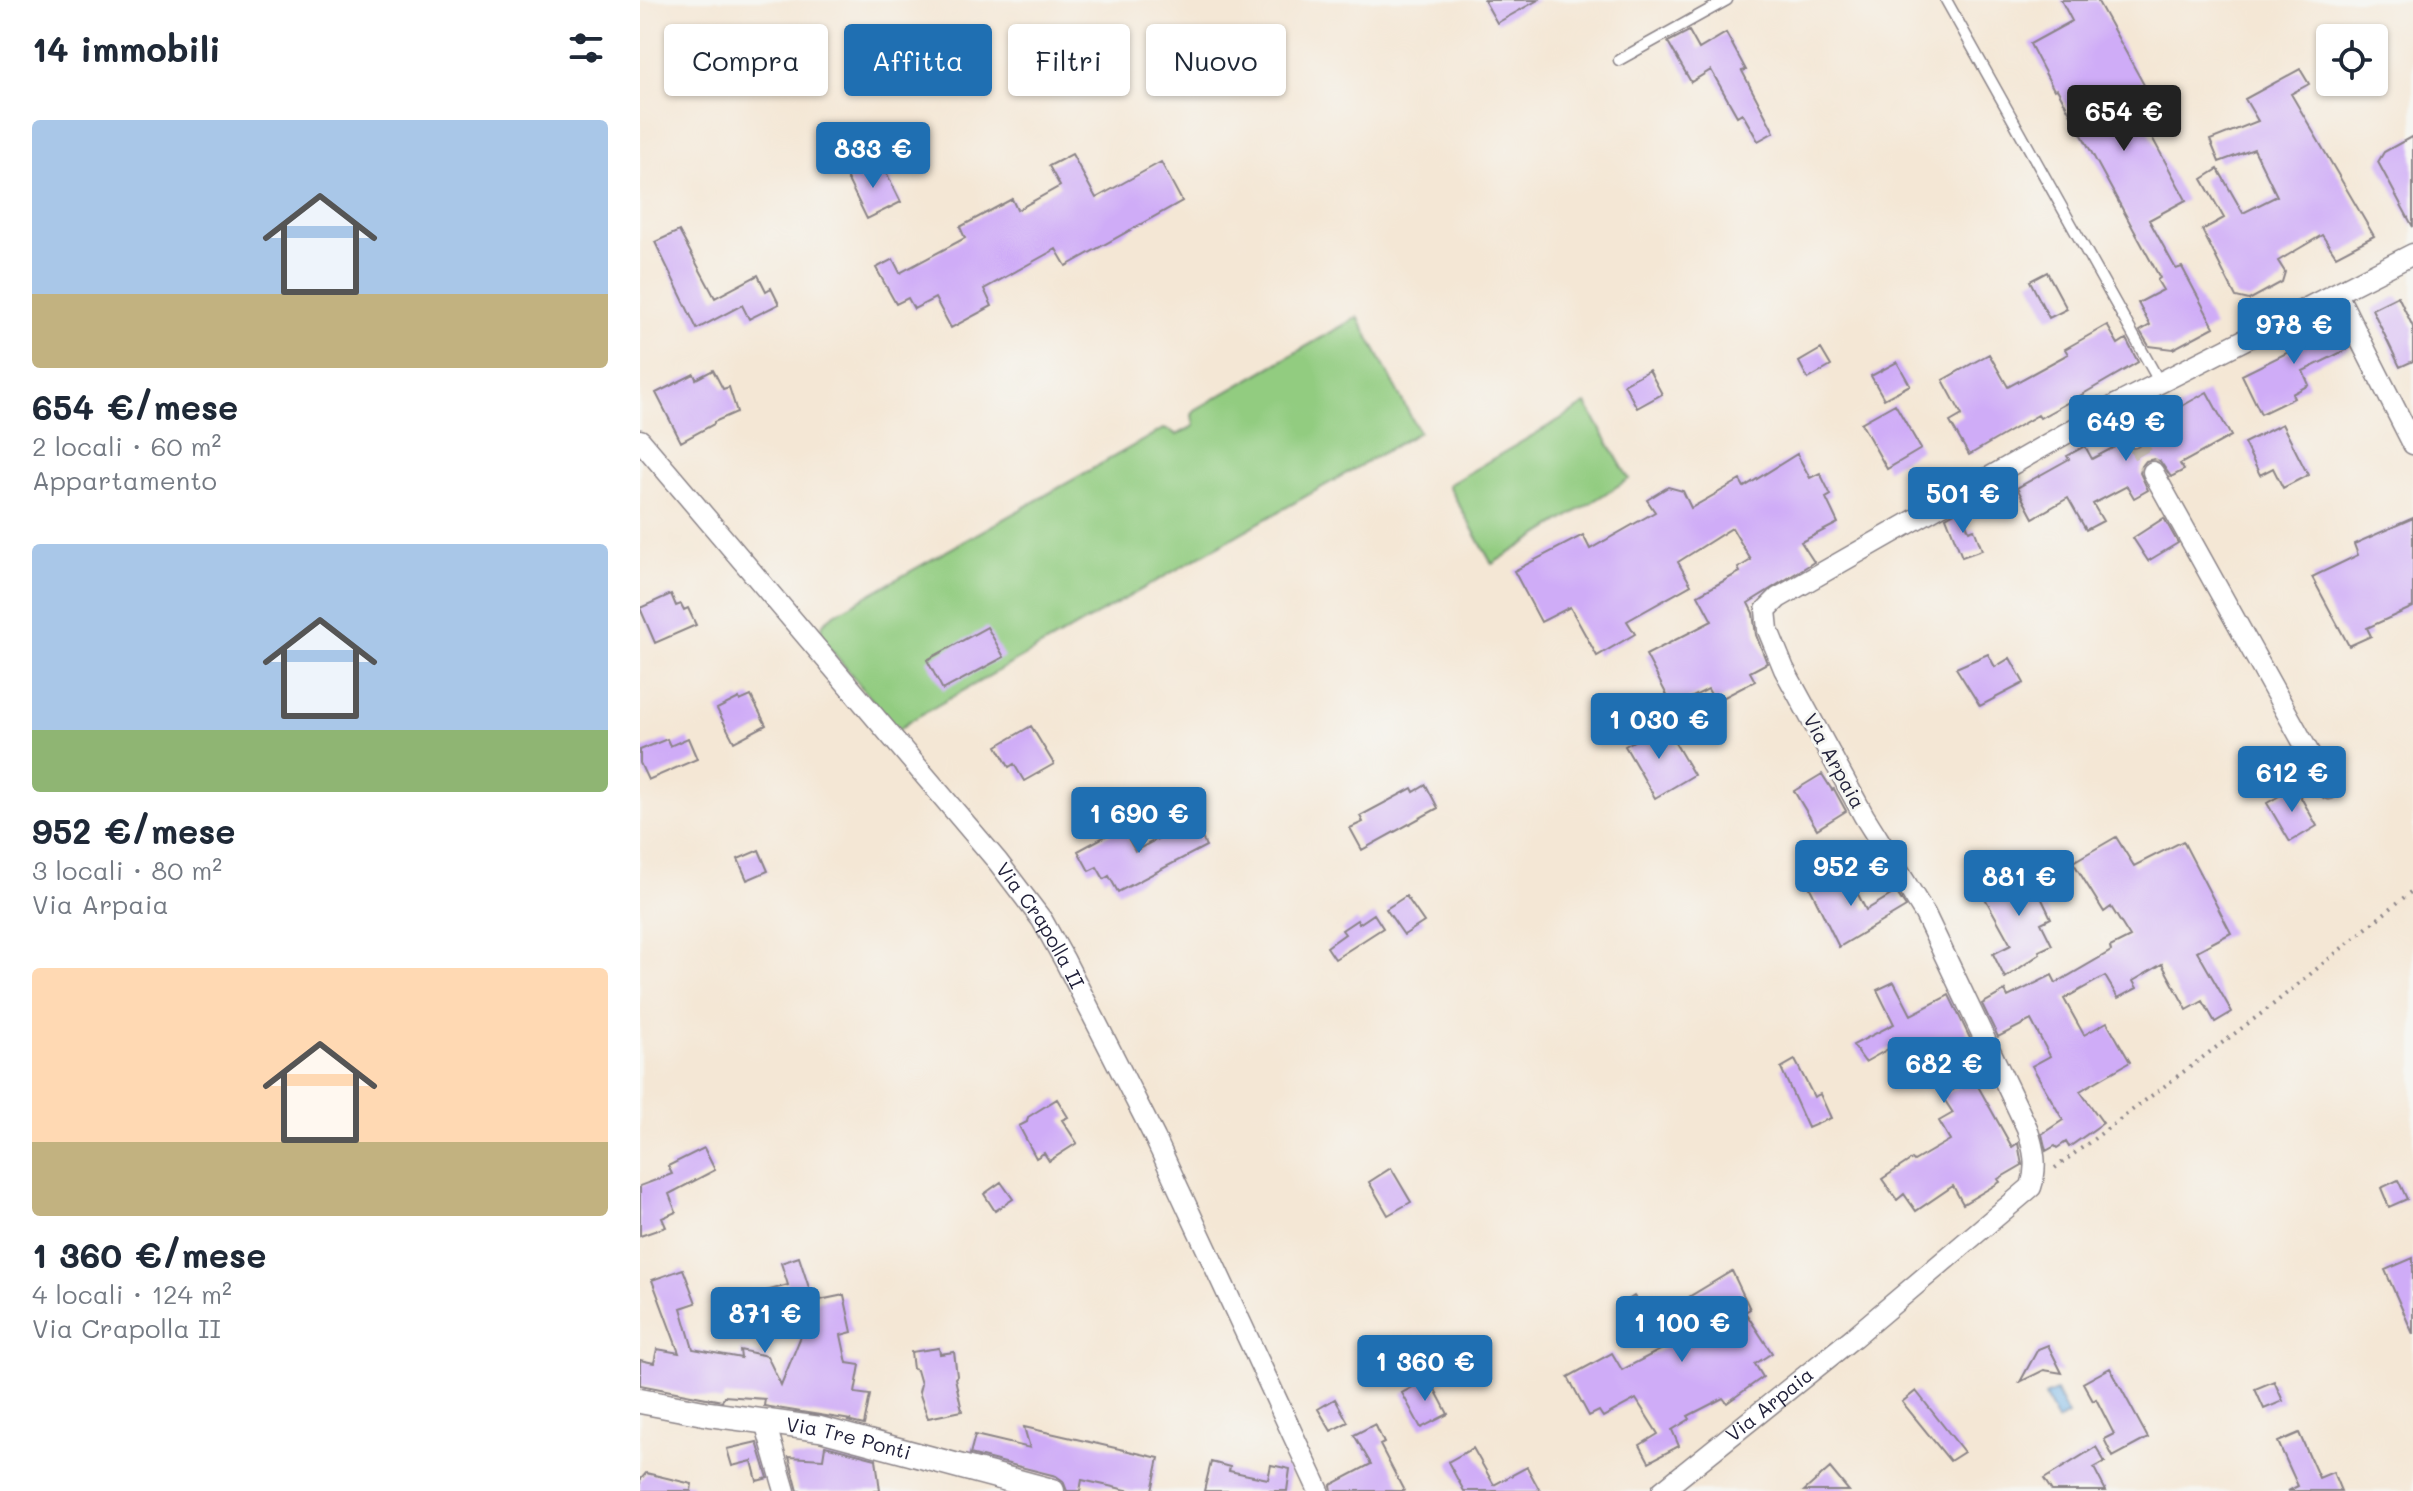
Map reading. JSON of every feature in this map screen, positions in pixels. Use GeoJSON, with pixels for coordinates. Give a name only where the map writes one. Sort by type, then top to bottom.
{"type":"FeatureCollection","features":[{"type":"Feature","properties":{"kind":"street","name":"Via Arpaia"},"geometry":{"type":"LineString","coordinates":[[1662,1491],[1854,1337],[2031,1187],[2036,1172],[2034,1150],[2027,1128],[1925,914],[1864,816],[1784,669],[1768,630],[1766,610],[1778,598],[2116,405],[2413,254]]}},
{"type":"Feature","properties":{"kind":"street"},"geometry":{"type":"LineString","coordinates":[[2337,294],[2413,444]]}},
{"type":"Feature","properties":{"kind":"street"},"geometry":{"type":"LineString","coordinates":[[2116,405],[2133,437]]}},
{"type":"Feature","properties":{"kind":"street","name":"Via Crapolla II"},"geometry":{"type":"LineString","coordinates":[[640,440],[987,850],[1042,920],[1155,1138],[1319,1491]]}},
{"type":"Feature","properties":{"kind":"street"},"geometry":{"type":"LineString","coordinates":[[2153,472],[2329,789]]}},
{"type":"Feature","properties":{"kind":"street","name":"Via Tre Ponti"},"geometry":{"type":"LineString","coordinates":[[640,1401],[820,1429],[1052,1491]]}},
{"type":"Feature","properties":{"kind":"street"},"geometry":{"type":"LineString","coordinates":[[765,1422],[785,1491]]}},
{"type":"Feature","properties":{"kind":"lane"},"geometry":{"type":"LineString","coordinates":[[1619,60],[1727,0]]}},
{"type":"Feature","properties":{"kind":"lane"},"geometry":{"type":"LineString","coordinates":[[1946,0],[2160,383]]}},
{"type":"Feature","properties":{"kind":"path"},"geometry":{"type":"LineString","coordinates":[[2031,1187],[2270,1007],[2413,890]]}},
{"type":"Feature","properties":{"kind":"green space"},"geometry":{"type":"Polygon","coordinates":[[[1358,317],[1419,432],[897,731],[819,635],[824,622],[833,615],[1163,429],[1177,435],[1194,426],[1192,415],[1195,410],[1358,317]]]}},
{"type":"Feature","properties":{"kind":"green space"},"geometry":{"type":"Polygon","coordinates":[[[1586,404],[1629,479],[1492,564],[1448,485],[1586,404]]]}},
{"type":"Feature","properties":{"kind":"water"},"geometry":{"type":"Polygon","coordinates":[[[2056,1391],[2068,1415],[2057,1421],[2045,1396],[2056,1391]]]}},
{"type":"Feature","properties":{"kind":"building"},"geometry":{"type":"Polygon","coordinates":[[[1484,0],[1538,0],[1497,23],[1484,0]]]}},
{"type":"Feature","properties":{"kind":"building"},"geometry":{"type":"Polygon","coordinates":[[[2061,0],[2097,0],[2164,121],[2148,130],[2186,200],[2149,220],[2176,269],[2182,267],[2214,327],[2173,349],[2149,346],[2140,331],[2150,325],[2138,303],[2163,290],[2157,280],[2160,278],[2030,44],[2072,21],[2061,0]]]}},
{"type":"Feature","properties":{"kind":"building"},"geometry":{"type":"Polygon","coordinates":[[[1689,31],[1699,49],[1726,33],[1774,132],[1758,141],[1742,113],[1737,116],[1711,70],[1691,82],[1668,42],[1689,31]]]}},
{"type":"Feature","properties":{"kind":"building"},"geometry":{"type":"Polygon","coordinates":[[[2300,69],[2309,84],[2291,94],[2374,236],[2336,256],[2322,235],[2278,261],[2285,272],[2282,282],[2249,300],[2236,297],[2202,230],[2224,218],[2202,179],[2218,169],[2243,213],[2277,196],[2254,149],[2219,162],[2210,140],[2258,121],[2245,99],[2300,69]]]}},
{"type":"Feature","properties":{"kind":"building"},"geometry":{"type":"Polygon","coordinates":[[[2413,136],[2413,227],[2378,162],[2384,152],[2413,136]]]}},
{"type":"Feature","properties":{"kind":"building"},"geometry":{"type":"Polygon","coordinates":[[[1072,154],[1096,198],[1161,162],[1182,201],[1066,266],[1056,249],[984,289],[992,306],[951,328],[935,298],[914,309],[908,298],[896,304],[876,268],[893,259],[900,273],[965,238],[960,227],[1012,199],[1017,210],[1060,186],[1049,166],[1072,154]]]}},
{"type":"Feature","properties":{"kind":"building"},"geometry":{"type":"Polygon","coordinates":[[[860,164],[866,175],[883,166],[901,202],[867,219],[844,172],[860,164]]]}},
{"type":"Feature","properties":{"kind":"building"},"geometry":{"type":"Polygon","coordinates":[[[679,231],[715,298],[758,275],[766,291],[771,288],[779,304],[749,319],[742,305],[697,329],[655,242],[679,231]]]}},
{"type":"Feature","properties":{"kind":"building"},"geometry":{"type":"Polygon","coordinates":[[[2047,272],[2067,309],[2049,318],[2030,281],[2047,272]]]}},
{"type":"Feature","properties":{"kind":"building"},"geometry":{"type":"Polygon","coordinates":[[[2398,296],[2413,327],[2413,361],[2400,367],[2372,309],[2398,296]]]}},
{"type":"Feature","properties":{"kind":"building"},"geometry":{"type":"Polygon","coordinates":[[[2321,318],[2327,331],[2338,325],[2350,348],[2303,371],[2309,385],[2292,394],[2294,398],[2261,414],[2242,375],[2307,343],[2300,328],[2321,318]]]}},
{"type":"Feature","properties":{"kind":"building"},"geometry":{"type":"Polygon","coordinates":[[[2107,325],[2118,344],[2126,339],[2138,362],[1969,455],[1950,422],[1962,415],[1943,380],[1989,354],[2008,387],[2068,354],[2065,349],[2107,325]]]}},
{"type":"Feature","properties":{"kind":"building"},"geometry":{"type":"Polygon","coordinates":[[[1821,349],[1831,366],[1808,379],[1799,362],[1821,349]]]}},
{"type":"Feature","properties":{"kind":"building"},"geometry":{"type":"Polygon","coordinates":[[[1897,362],[1910,385],[1884,399],[1871,376],[1897,362]]]}},
{"type":"Feature","properties":{"kind":"building"},"geometry":{"type":"Polygon","coordinates":[[[713,370],[723,389],[729,387],[737,412],[681,442],[656,393],[694,374],[696,379],[713,370]]]}},
{"type":"Feature","properties":{"kind":"building"},"geometry":{"type":"Polygon","coordinates":[[[1649,370],[1662,394],[1637,408],[1624,384],[1649,370]]]}},
{"type":"Feature","properties":{"kind":"building"},"geometry":{"type":"Polygon","coordinates":[[[2207,392],[2231,436],[2180,464],[2184,470],[2171,477],[2160,461],[2146,461],[2140,473],[2148,490],[2134,498],[2127,486],[2093,504],[2103,521],[2086,530],[2068,498],[2033,518],[2017,488],[2069,459],[2067,456],[2085,446],[2092,459],[2122,443],[2127,448],[2138,449],[2144,443],[2144,431],[2207,392]]]}},
{"type":"Feature","properties":{"kind":"building"},"geometry":{"type":"Polygon","coordinates":[[[1895,404],[1921,449],[1887,469],[1861,423],[1895,404]]]}},
{"type":"Feature","properties":{"kind":"building"},"geometry":{"type":"Polygon","coordinates":[[[2282,424],[2308,475],[2283,488],[2273,468],[2260,475],[2244,443],[2282,424]]]}},
{"type":"Feature","properties":{"kind":"building"},"geometry":{"type":"Polygon","coordinates":[[[1797,454],[1810,478],[1820,473],[1831,495],[1826,498],[1838,523],[1801,542],[1814,562],[1748,603],[1767,663],[1750,672],[1755,681],[1715,702],[1708,689],[1673,707],[1646,655],[1712,621],[1698,595],[1740,572],[1738,568],[1751,560],[1732,528],[1678,562],[1691,585],[1627,621],[1635,634],[1597,656],[1570,607],[1541,622],[1514,571],[1583,535],[1590,549],[1655,512],[1647,500],[1668,487],[1683,491],[1691,508],[1740,480],[1744,487],[1797,454]]]}},
{"type":"Feature","properties":{"kind":"building"},"geometry":{"type":"Polygon","coordinates":[[[1960,509],[1969,531],[1974,529],[1982,550],[1962,557],[1946,517],[1960,509]]]}},
{"type":"Feature","properties":{"kind":"building"},"geometry":{"type":"Polygon","coordinates":[[[2164,518],[2178,543],[2148,561],[2133,538],[2164,518]]]}},
{"type":"Feature","properties":{"kind":"building"},"geometry":{"type":"Polygon","coordinates":[[[2413,518],[2413,607],[2367,628],[2371,636],[2349,646],[2312,577],[2358,555],[2354,544],[2413,518]]]}},
{"type":"Feature","properties":{"kind":"building"},"geometry":{"type":"Polygon","coordinates":[[[671,594],[676,606],[681,604],[684,610],[688,608],[696,625],[655,643],[640,608],[671,594]]]}},
{"type":"Feature","properties":{"kind":"building"},"geometry":{"type":"Polygon","coordinates":[[[987,627],[1004,657],[943,690],[927,660],[987,627]]]}},
{"type":"Feature","properties":{"kind":"building"},"geometry":{"type":"Polygon","coordinates":[[[1988,654],[1995,667],[2010,658],[2024,683],[1980,706],[1956,668],[1988,654]]]}},
{"type":"Feature","properties":{"kind":"building"},"geometry":{"type":"Polygon","coordinates":[[[751,696],[766,725],[734,742],[717,709],[739,698],[740,701],[751,696]]]}},
{"type":"Feature","properties":{"kind":"building"},"geometry":{"type":"Polygon","coordinates":[[[1664,724],[1694,775],[1655,798],[1625,746],[1664,724]]]}},
{"type":"Feature","properties":{"kind":"building"},"geometry":{"type":"Polygon","coordinates":[[[1031,726],[1054,764],[1024,781],[1014,764],[1009,767],[997,746],[1031,726]]]}},
{"type":"Feature","properties":{"kind":"building"},"geometry":{"type":"Polygon","coordinates":[[[688,738],[697,759],[648,780],[640,763],[640,750],[667,739],[670,746],[688,738]]]}},
{"type":"Feature","properties":{"kind":"building"},"geometry":{"type":"Polygon","coordinates":[[[1822,774],[1846,811],[1817,829],[1794,791],[1822,774]]]}},
{"type":"Feature","properties":{"kind":"building"},"geometry":{"type":"Polygon","coordinates":[[[1426,785],[1438,808],[1362,850],[1350,828],[1363,822],[1360,816],[1412,788],[1414,792],[1426,785]]]}},
{"type":"Feature","properties":{"kind":"building"},"geometry":{"type":"Polygon","coordinates":[[[2295,787],[2317,826],[2290,842],[2267,803],[2295,787]]]}},
{"type":"Feature","properties":{"kind":"building"},"geometry":{"type":"Polygon","coordinates":[[[1191,821],[1206,846],[1118,892],[1109,876],[1104,879],[1097,867],[1089,871],[1078,851],[1122,827],[1135,851],[1191,821]]]}},
{"type":"Feature","properties":{"kind":"building"},"geometry":{"type":"Polygon","coordinates":[[[2116,837],[2134,866],[2183,841],[2231,933],[2197,951],[2232,1012],[2215,1022],[2203,1001],[2187,1010],[2162,964],[2133,981],[2137,988],[2118,998],[2105,976],[2064,999],[2084,1035],[2107,1022],[2130,1062],[2080,1091],[2103,1123],[2069,1147],[2066,1142],[2046,1151],[2042,1134],[2063,1120],[2032,1066],[2050,1056],[2031,1020],[1998,1037],[1982,1004],[2005,991],[2008,997],[2052,975],[2056,983],[2130,937],[2111,907],[2104,912],[2073,862],[2116,837]]]}},
{"type":"Feature","properties":{"kind":"building"},"geometry":{"type":"Polygon","coordinates":[[[759,850],[768,871],[747,880],[738,859],[759,850]]]}},
{"type":"Feature","properties":{"kind":"building"},"geometry":{"type":"Polygon","coordinates":[[[2030,864],[2042,886],[2037,889],[2051,918],[2041,923],[2052,945],[2039,951],[2040,954],[2005,978],[1993,954],[2011,945],[1981,891],[2030,864]]]}},
{"type":"Feature","properties":{"kind":"building"},"geometry":{"type":"Polygon","coordinates":[[[1845,869],[1866,910],[1896,892],[1906,907],[1839,947],[1810,888],[1845,869]]]}},
{"type":"Feature","properties":{"kind":"building"},"geometry":{"type":"Polygon","coordinates":[[[1406,896],[1424,922],[1404,935],[1386,909],[1406,896]]]}},
{"type":"Feature","properties":{"kind":"building"},"geometry":{"type":"Polygon","coordinates":[[[1374,914],[1383,928],[1335,959],[1327,947],[1345,934],[1342,930],[1374,914]]]}},
{"type":"Feature","properties":{"kind":"building"},"geometry":{"type":"Polygon","coordinates":[[[1894,982],[1911,1015],[1949,995],[1983,1065],[1970,1072],[2012,1147],[2018,1143],[2022,1165],[1963,1204],[1953,1186],[1916,1211],[1904,1194],[1897,1200],[1882,1179],[1912,1159],[1914,1161],[1950,1140],[1939,1121],[1953,1113],[1942,1096],[1960,1086],[1942,1056],[1911,1076],[1890,1048],[1865,1062],[1853,1045],[1894,1024],[1877,990],[1894,982]]]}},
{"type":"Feature","properties":{"kind":"building"},"geometry":{"type":"Polygon","coordinates":[[[1795,1060],[1814,1097],[1820,1094],[1831,1118],[1808,1128],[1781,1068],[1795,1060]]]}},
{"type":"Feature","properties":{"kind":"building"},"geometry":{"type":"Polygon","coordinates":[[[1057,1099],[1068,1117],[1062,1120],[1077,1143],[1049,1161],[1044,1153],[1036,1158],[1019,1126],[1057,1099]]]}},
{"type":"Feature","properties":{"kind":"building"},"geometry":{"type":"Polygon","coordinates":[[[704,1148],[715,1170],[669,1194],[676,1212],[662,1218],[666,1227],[640,1236],[640,1186],[672,1174],[668,1166],[704,1148]]]}},
{"type":"Feature","properties":{"kind":"building"},"geometry":{"type":"Polygon","coordinates":[[[1391,1168],[1411,1202],[1388,1215],[1369,1182],[1391,1168]]]}},
{"type":"Feature","properties":{"kind":"building"},"geometry":{"type":"Polygon","coordinates":[[[2398,1180],[2407,1199],[2389,1207],[2381,1188],[2398,1180]]]}},
{"type":"Feature","properties":{"kind":"building"},"geometry":{"type":"Polygon","coordinates":[[[1001,1182],[1013,1199],[995,1211],[984,1194],[1001,1182]]]}},
{"type":"Feature","properties":{"kind":"building"},"geometry":{"type":"Polygon","coordinates":[[[799,1257],[814,1303],[844,1295],[852,1332],[841,1335],[847,1363],[860,1365],[855,1393],[870,1395],[864,1425],[847,1421],[851,1420],[764,1406],[765,1399],[724,1396],[722,1401],[640,1385],[640,1360],[654,1363],[657,1349],[679,1353],[652,1280],[683,1269],[696,1303],[681,1308],[693,1349],[741,1358],[740,1350],[767,1356],[781,1385],[808,1319],[774,1325],[766,1291],[788,1285],[781,1263],[799,1257]]]}},
{"type":"Feature","properties":{"kind":"building"},"geometry":{"type":"Polygon","coordinates":[[[2413,1258],[2413,1334],[2385,1270],[2413,1258]]]}},
{"type":"Feature","properties":{"kind":"building"},"geometry":{"type":"Polygon","coordinates":[[[1732,1271],[1750,1309],[1745,1312],[1772,1353],[1755,1364],[1763,1377],[1727,1403],[1723,1398],[1688,1416],[1690,1419],[1672,1430],[1679,1446],[1649,1462],[1640,1445],[1658,1434],[1636,1399],[1603,1417],[1599,1411],[1589,1416],[1568,1377],[1612,1353],[1622,1370],[1666,1347],[1648,1317],[1676,1301],[1677,1304],[1732,1271]]]}},
{"type":"Feature","properties":{"kind":"building"},"geometry":{"type":"Polygon","coordinates":[[[1634,1296],[1644,1310],[1635,1316],[1628,1316],[1620,1305],[1634,1296]]]}},
{"type":"Feature","properties":{"kind":"building"},"geometry":{"type":"Polygon","coordinates":[[[2048,1345],[2062,1373],[2044,1370],[2020,1382],[2038,1349],[2048,1345]]]}},
{"type":"Feature","properties":{"kind":"building"},"geometry":{"type":"Polygon","coordinates":[[[939,1348],[940,1354],[954,1352],[955,1378],[962,1411],[928,1418],[911,1352],[939,1348]]]}},
{"type":"Feature","properties":{"kind":"building"},"geometry":{"type":"Polygon","coordinates":[[[2110,1368],[2148,1438],[2113,1457],[2104,1439],[2114,1434],[2096,1399],[2093,1401],[2083,1383],[2110,1368]]]}},
{"type":"Feature","properties":{"kind":"building"},"geometry":{"type":"Polygon","coordinates":[[[1429,1378],[1448,1414],[1421,1428],[1402,1393],[1429,1378]]]}},
{"type":"Feature","properties":{"kind":"building"},"geometry":{"type":"Polygon","coordinates":[[[2274,1381],[2283,1401],[2264,1409],[2255,1389],[2274,1381]]]}},
{"type":"Feature","properties":{"kind":"building"},"geometry":{"type":"Polygon","coordinates":[[[1916,1391],[1964,1452],[1950,1461],[1902,1402],[1916,1391]]]}},
{"type":"Feature","properties":{"kind":"building"},"geometry":{"type":"Polygon","coordinates":[[[1335,1399],[1348,1422],[1331,1431],[1318,1409],[1335,1399]]]}},
{"type":"Feature","properties":{"kind":"building"},"geometry":{"type":"Polygon","coordinates":[[[1375,1424],[1384,1443],[1380,1445],[1404,1491],[1332,1491],[1331,1485],[1371,1464],[1354,1435],[1375,1424]]]}},
{"type":"Feature","properties":{"kind":"building"},"geometry":{"type":"Polygon","coordinates":[[[1024,1427],[1159,1458],[1152,1491],[1131,1491],[1082,1480],[1080,1491],[1067,1491],[1063,1481],[1056,1476],[970,1454],[975,1435],[1030,1448],[1024,1427]]]}},
{"type":"Feature","properties":{"kind":"building"},"geometry":{"type":"Polygon","coordinates":[[[2299,1433],[2319,1478],[2333,1472],[2341,1491],[2288,1491],[2298,1486],[2278,1442],[2299,1433]]]}},
{"type":"Feature","properties":{"kind":"building"},"geometry":{"type":"Polygon","coordinates":[[[757,1442],[768,1478],[757,1481],[752,1461],[732,1466],[727,1449],[757,1442]]]}},
{"type":"Feature","properties":{"kind":"building"},"geometry":{"type":"Polygon","coordinates":[[[825,1446],[876,1459],[880,1491],[798,1491],[789,1457],[823,1459],[825,1446]]]}},
{"type":"Feature","properties":{"kind":"building"},"geometry":{"type":"Polygon","coordinates":[[[2096,1447],[2105,1462],[2094,1468],[2106,1491],[2052,1491],[2044,1479],[2096,1447]]]}},
{"type":"Feature","properties":{"kind":"building"},"geometry":{"type":"Polygon","coordinates":[[[1473,1448],[1494,1485],[1527,1467],[1540,1491],[1464,1491],[1448,1462],[1473,1448]]]}},
{"type":"Feature","properties":{"kind":"building"},"geometry":{"type":"Polygon","coordinates":[[[1211,1462],[1230,1467],[1229,1471],[1268,1479],[1271,1465],[1290,1469],[1287,1491],[1204,1491],[1211,1462]]]}},
{"type":"Feature","properties":{"kind":"building"},"geometry":{"type":"Polygon","coordinates":[[[1830,1468],[1849,1491],[1804,1491],[1830,1468]]]}},
{"type":"Feature","properties":{"kind":"building"},"geometry":{"type":"Polygon","coordinates":[[[646,1473],[692,1484],[691,1491],[640,1491],[640,1480],[646,1473]]]}},
{"type":"Feature","properties":{"kind":"tunnel"},"geometry":{"type":"LineString","coordinates":[[2133,437],[2153,472]]}}]}
